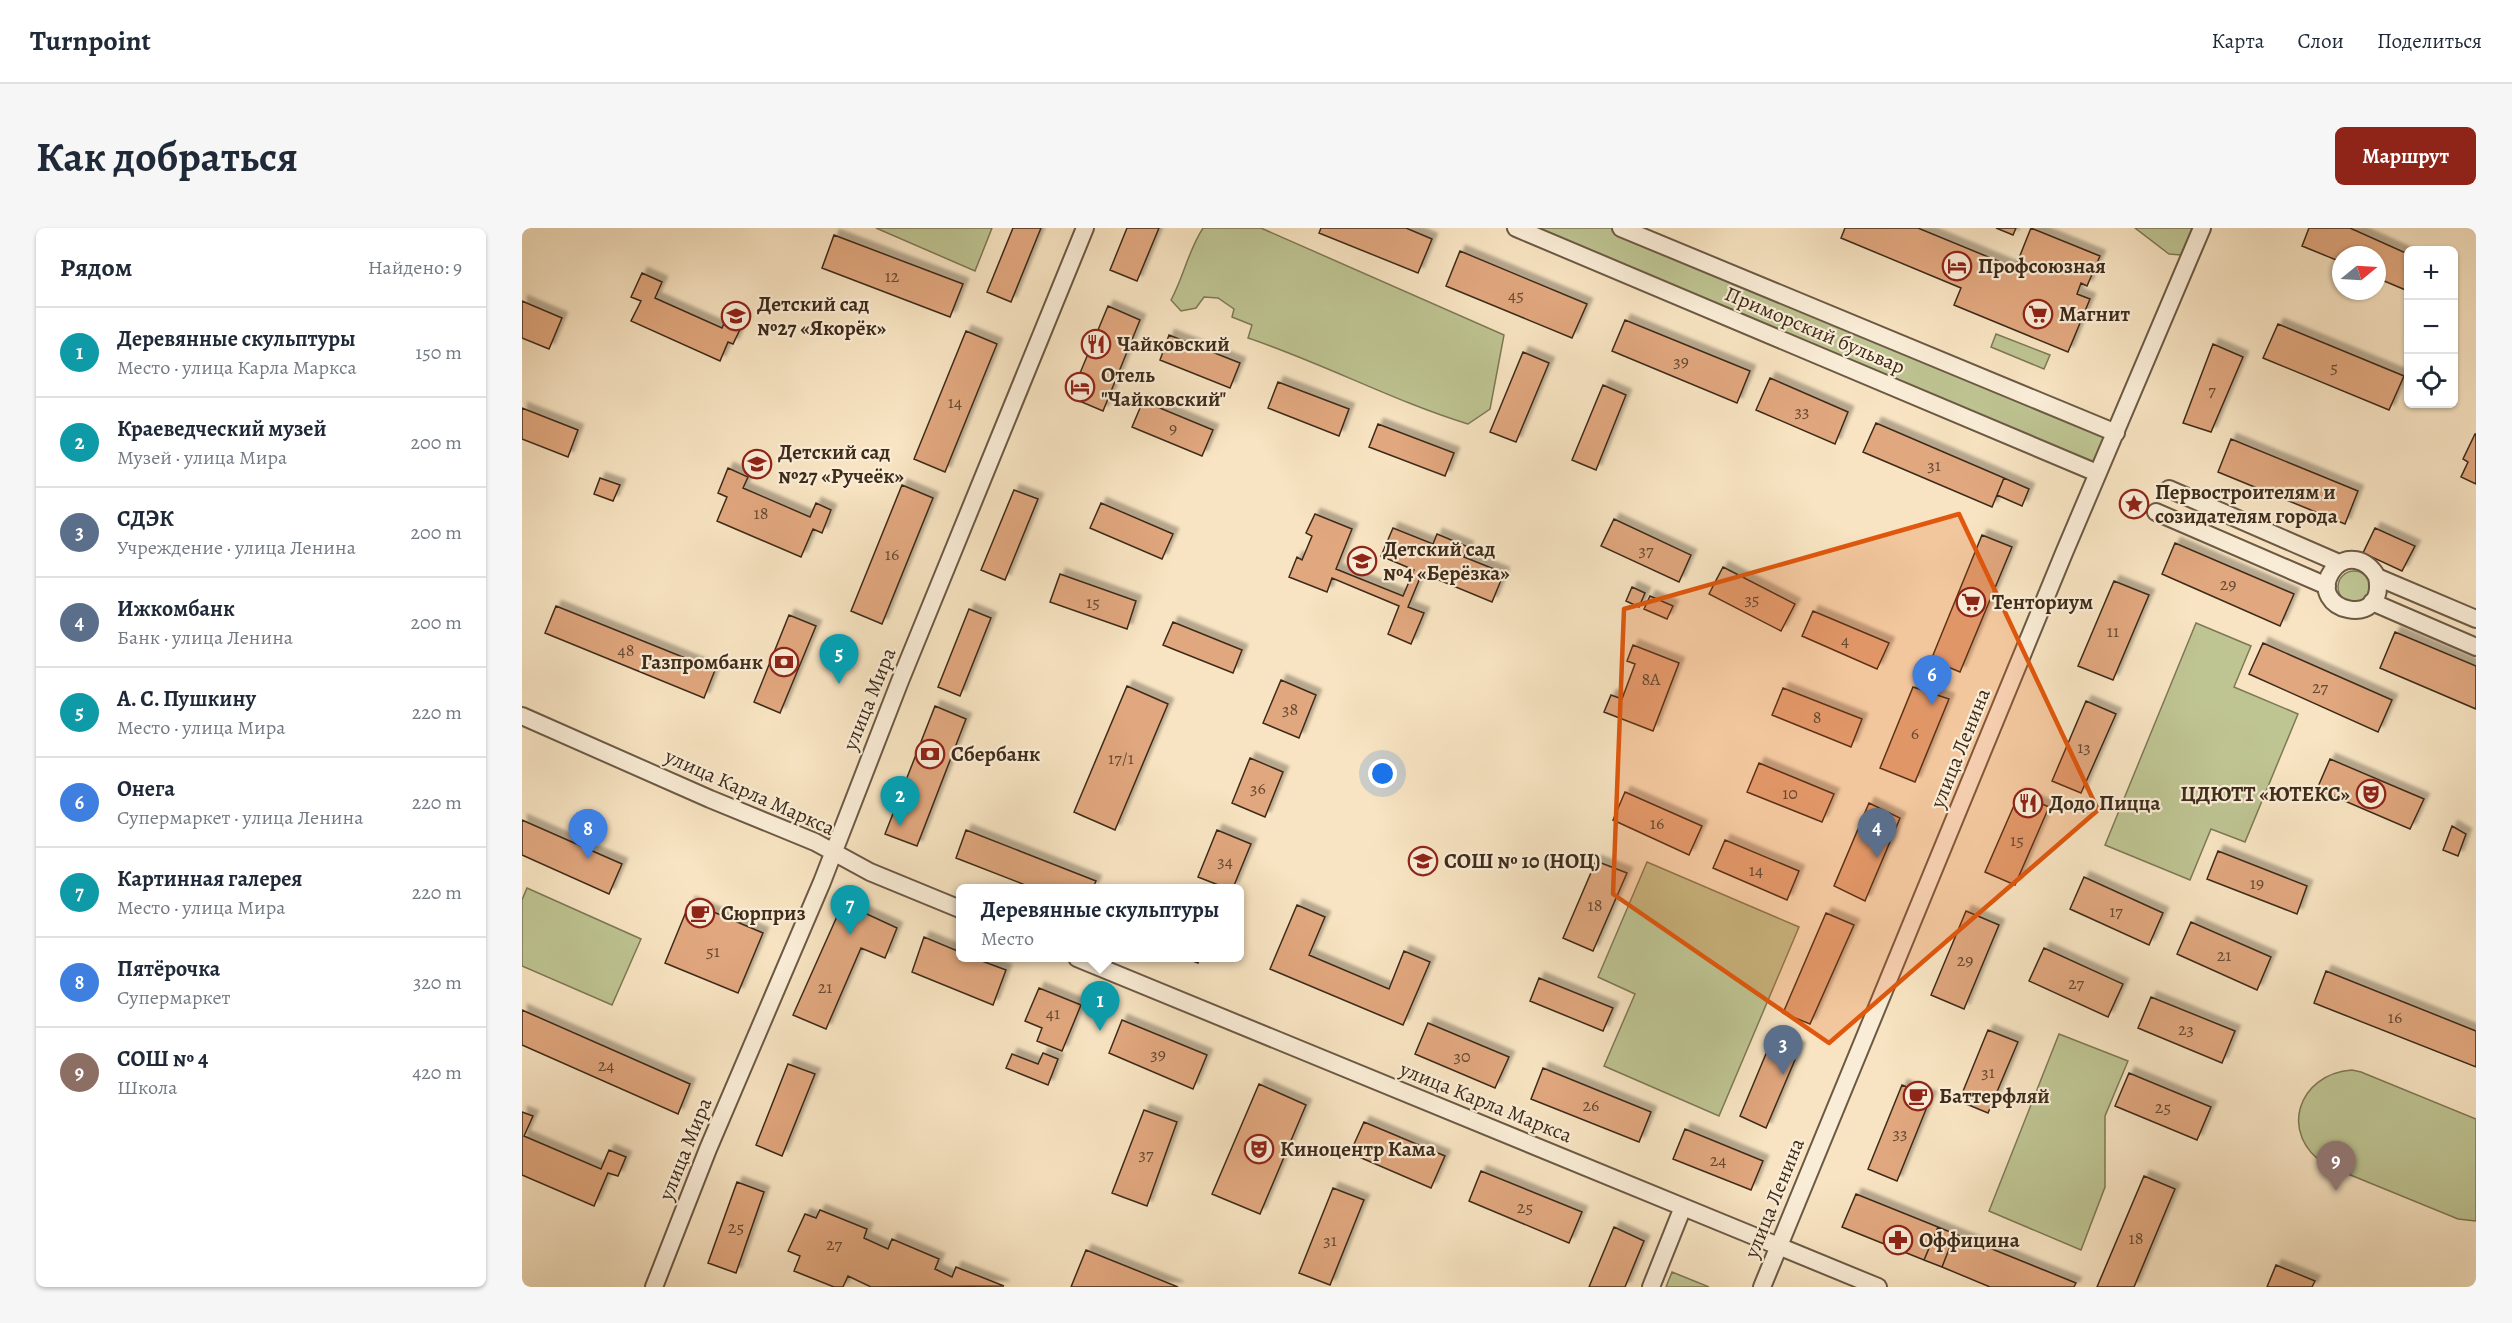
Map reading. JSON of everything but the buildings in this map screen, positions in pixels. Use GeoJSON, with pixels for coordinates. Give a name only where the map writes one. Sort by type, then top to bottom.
{"type":"FeatureCollection","features":[{"type":"Feature","properties":{"kind":"street","name":"улица Мира"},"geometry":{"type":"LineString","coordinates":[[654,1287],[708,1149],[833,853],[1085,228]]}},
{"type":"Feature","properties":{"kind":"street","name":"Приморский бульвар"},"geometry":{"type":"LineString","coordinates":[[1516,228],[2097,473]]}},
{"type":"Feature","properties":{"kind":"street","name":"Приморский бульвар"},"geometry":{"type":"LineString","coordinates":[[1621,228],[2116,434]]}},
{"type":"Feature","properties":{"kind":"street","name":"улица Ленина"},"geometry":{"type":"LineString","coordinates":[[1762,1287],[2097,473],[2116,434],[2202,228]]}},
{"type":"Feature","properties":{"kind":"street"},"geometry":{"type":"LineString","coordinates":[[2169,489],[2339,563]]}},
{"type":"Feature","properties":{"kind":"street"},"geometry":{"type":"LineString","coordinates":[[2156,512],[2327,586]]}},
{"type":"Feature","properties":{"kind":"street"},"geometry":{"type":"LineString","coordinates":[[2346,560],[2368,564],[2377,577],[2378,590],[2372,602],[2355,611],[2341,608],[2331,599],[2327,586],[2330,573],[2339,563],[2346,560]]}},
{"type":"Feature","properties":{"kind":"street"},"geometry":{"type":"LineString","coordinates":[[2377,577],[2476,619]]}},
{"type":"Feature","properties":{"kind":"street"},"geometry":{"type":"LineString","coordinates":[[2372,602],[2476,647]]}},
{"type":"Feature","properties":{"kind":"street","name":"улица Карла Маркса"},"geometry":{"type":"LineString","coordinates":[[522,716],[710,800],[815,842],[870,872],[956,907]]}},
{"type":"Feature","properties":{"kind":"street","name":"улица Карла Маркса"},"geometry":{"type":"LineString","coordinates":[[1089,962],[1878,1287]]}},
{"type":"Feature","properties":{"kind":"street"},"geometry":{"type":"LineString","coordinates":[[1651,1287],[1683,1207]]}},
{"type":"Feature","properties":{"kind":"highlighted area"},"geometry":{"type":"Polygon","coordinates":[[[1959,514],[2098,810],[1829,1043],[1613,894],[1624,609],[1959,514]]]}},
{"type":"Feature","properties":{"kind":"green space"},"geometry":{"type":"Polygon","coordinates":[[[876,228],[992,228],[975,271],[876,228]]]}},
{"type":"Feature","properties":{"kind":"green space"},"geometry":{"type":"Polygon","coordinates":[[[1203,228],[1261,228],[1504,335],[1490,409],[1468,424],[1440,415],[1248,338],[1252,325],[1232,317],[1234,309],[1218,298],[1204,297],[1196,308],[1181,311],[1171,300],[1203,228]]]}},
{"type":"Feature","properties":{"kind":"green space"},"geometry":{"type":"Polygon","coordinates":[[[1516,228],[1621,228],[2116,434],[2097,473],[1516,228]]]}},
{"type":"Feature","properties":{"kind":"green space"},"geometry":{"type":"Polygon","coordinates":[[[2135,228],[2193,228],[2181,255],[2169,254],[2135,228]]]}},
{"type":"Feature","properties":{"kind":"green space"},"geometry":{"type":"Polygon","coordinates":[[[1996,334],[2050,355],[2044,369],[1991,347],[1996,334]]]}},
{"type":"Feature","properties":{"kind":"green space"},"geometry":{"type":"Polygon","coordinates":[[[2354,571],[2365,576],[2370,587],[2365,598],[2354,603],[2343,598],[2338,587],[2343,576],[2354,571]]]}},
{"type":"Feature","properties":{"kind":"green space"},"geometry":{"type":"Polygon","coordinates":[[[2196,623],[2251,646],[2234,687],[2298,714],[2245,842],[2211,829],[2190,880],[2105,845],[2196,623]]]}},
{"type":"Feature","properties":{"kind":"green space"},"geometry":{"type":"Polygon","coordinates":[[[1647,862],[1799,927],[1719,1116],[1604,1066],[1635,994],[1598,977],[1647,862]]]}},
{"type":"Feature","properties":{"kind":"green space"},"geometry":{"type":"Polygon","coordinates":[[[527,888],[641,939],[612,1005],[522,966],[522,900],[527,888]]]}},
{"type":"Feature","properties":{"kind":"green space"},"geometry":{"type":"Polygon","coordinates":[[[2059,1034],[2128,1061],[2105,1116],[2105,1187],[2081,1250],[1989,1211],[2059,1034]]]}},
{"type":"Feature","properties":{"kind":"green space"},"geometry":{"type":"Polygon","coordinates":[[[2352,1070],[2476,1119],[2476,1221],[2458,1219],[2326,1165],[2311,1152],[2302,1138],[2299,1123],[2300,1108],[2307,1094],[2318,1082],[2333,1074],[2352,1070]]]}},
{"type":"Feature","properties":{"kind":"green space"},"geometry":{"type":"Polygon","coordinates":[[[1672,1272],[1709,1287],[1666,1287],[1672,1272]]]}},
{"type":"Feature","properties":{"kind":"place","name":"Профсоюзная"},"geometry":{"type":"Point","coordinates":[1957,266]}},
{"type":"Feature","properties":{"kind":"place","name":"Магнит"},"geometry":{"type":"Point","coordinates":[2038,314]}},
{"type":"Feature","properties":{"kind":"place","name":"Детский сад №27 «Якорёк»"},"geometry":{"type":"Point","coordinates":[736,316]}},
{"type":"Feature","properties":{"kind":"place","name":"Чайковский"},"geometry":{"type":"Point","coordinates":[1096,344]}},
{"type":"Feature","properties":{"kind":"place","name":"Отель \"Чайковский\""},"geometry":{"type":"Point","coordinates":[1080,387]}},
{"type":"Feature","properties":{"kind":"place","name":"Детский сад №27 «Ручеёк»"},"geometry":{"type":"Point","coordinates":[757,464]}},
{"type":"Feature","properties":{"kind":"place","name":"Первостроителям и созидателям города"},"geometry":{"type":"Point","coordinates":[2134,504]}},
{"type":"Feature","properties":{"kind":"place","name":"Детский сад №4 «Берёзка»"},"geometry":{"type":"Point","coordinates":[1362,561]}},
{"type":"Feature","properties":{"kind":"place","name":"Тенториум"},"geometry":{"type":"Point","coordinates":[1971,602]}},
{"type":"Feature","properties":{"kind":"place","name":"Газпромбанк"},"geometry":{"type":"Point","coordinates":[784,662]}},
{"type":"Feature","properties":{"kind":"place","name":"А. С. Пушкину"},"geometry":{"type":"Point","coordinates":[839,684]}},
{"type":"Feature","properties":{"kind":"place","name":"Онега"},"geometry":{"type":"Point","coordinates":[1932,705]}},
{"type":"Feature","properties":{"kind":"place","name":"Сбербанк"},"geometry":{"type":"Point","coordinates":[930,754]}},
{"type":"Feature","properties":{"kind":"place","name":"ЦДЮТТ «ЮТЕКС»"},"geometry":{"type":"Point","coordinates":[2371,794]}},
{"type":"Feature","properties":{"kind":"place","name":"Додо Пицца"},"geometry":{"type":"Point","coordinates":[2028,803]}},
{"type":"Feature","properties":{"kind":"place","name":"Краеведческий музей"},"geometry":{"type":"Point","coordinates":[900,826]}},
{"type":"Feature","properties":{"kind":"place","name":"Ижкомбанк"},"geometry":{"type":"Point","coordinates":[1877,858]}},
{"type":"Feature","properties":{"kind":"place","name":"Пятёрочка"},"geometry":{"type":"Point","coordinates":[588,859]}},
{"type":"Feature","properties":{"kind":"place","name":"СОШ № 10 (НОЦ)"},"geometry":{"type":"Point","coordinates":[1423,861]}},
{"type":"Feature","properties":{"kind":"place","name":"Сюрприз"},"geometry":{"type":"Point","coordinates":[700,913]}},
{"type":"Feature","properties":{"kind":"place","name":"Картинная галерея"},"geometry":{"type":"Point","coordinates":[850,935]}},
{"type":"Feature","properties":{"kind":"place","name":"Деревянные скульптуры"},"geometry":{"type":"Point","coordinates":[1100,1031]}},
{"type":"Feature","properties":{"kind":"place","name":"СДЭК"},"geometry":{"type":"Point","coordinates":[1783,1075]}},
{"type":"Feature","properties":{"kind":"place","name":"Баттерфляй"},"geometry":{"type":"Point","coordinates":[1918,1096]}},
{"type":"Feature","properties":{"kind":"place","name":"Киноцентр Кама"},"geometry":{"type":"Point","coordinates":[1259,1149]}},
{"type":"Feature","properties":{"kind":"place","name":"СОШ № 4"},"geometry":{"type":"Point","coordinates":[2336,1191]}},
{"type":"Feature","properties":{"kind":"place","name":"Оффицина"},"geometry":{"type":"Point","coordinates":[1898,1240]}}]}
